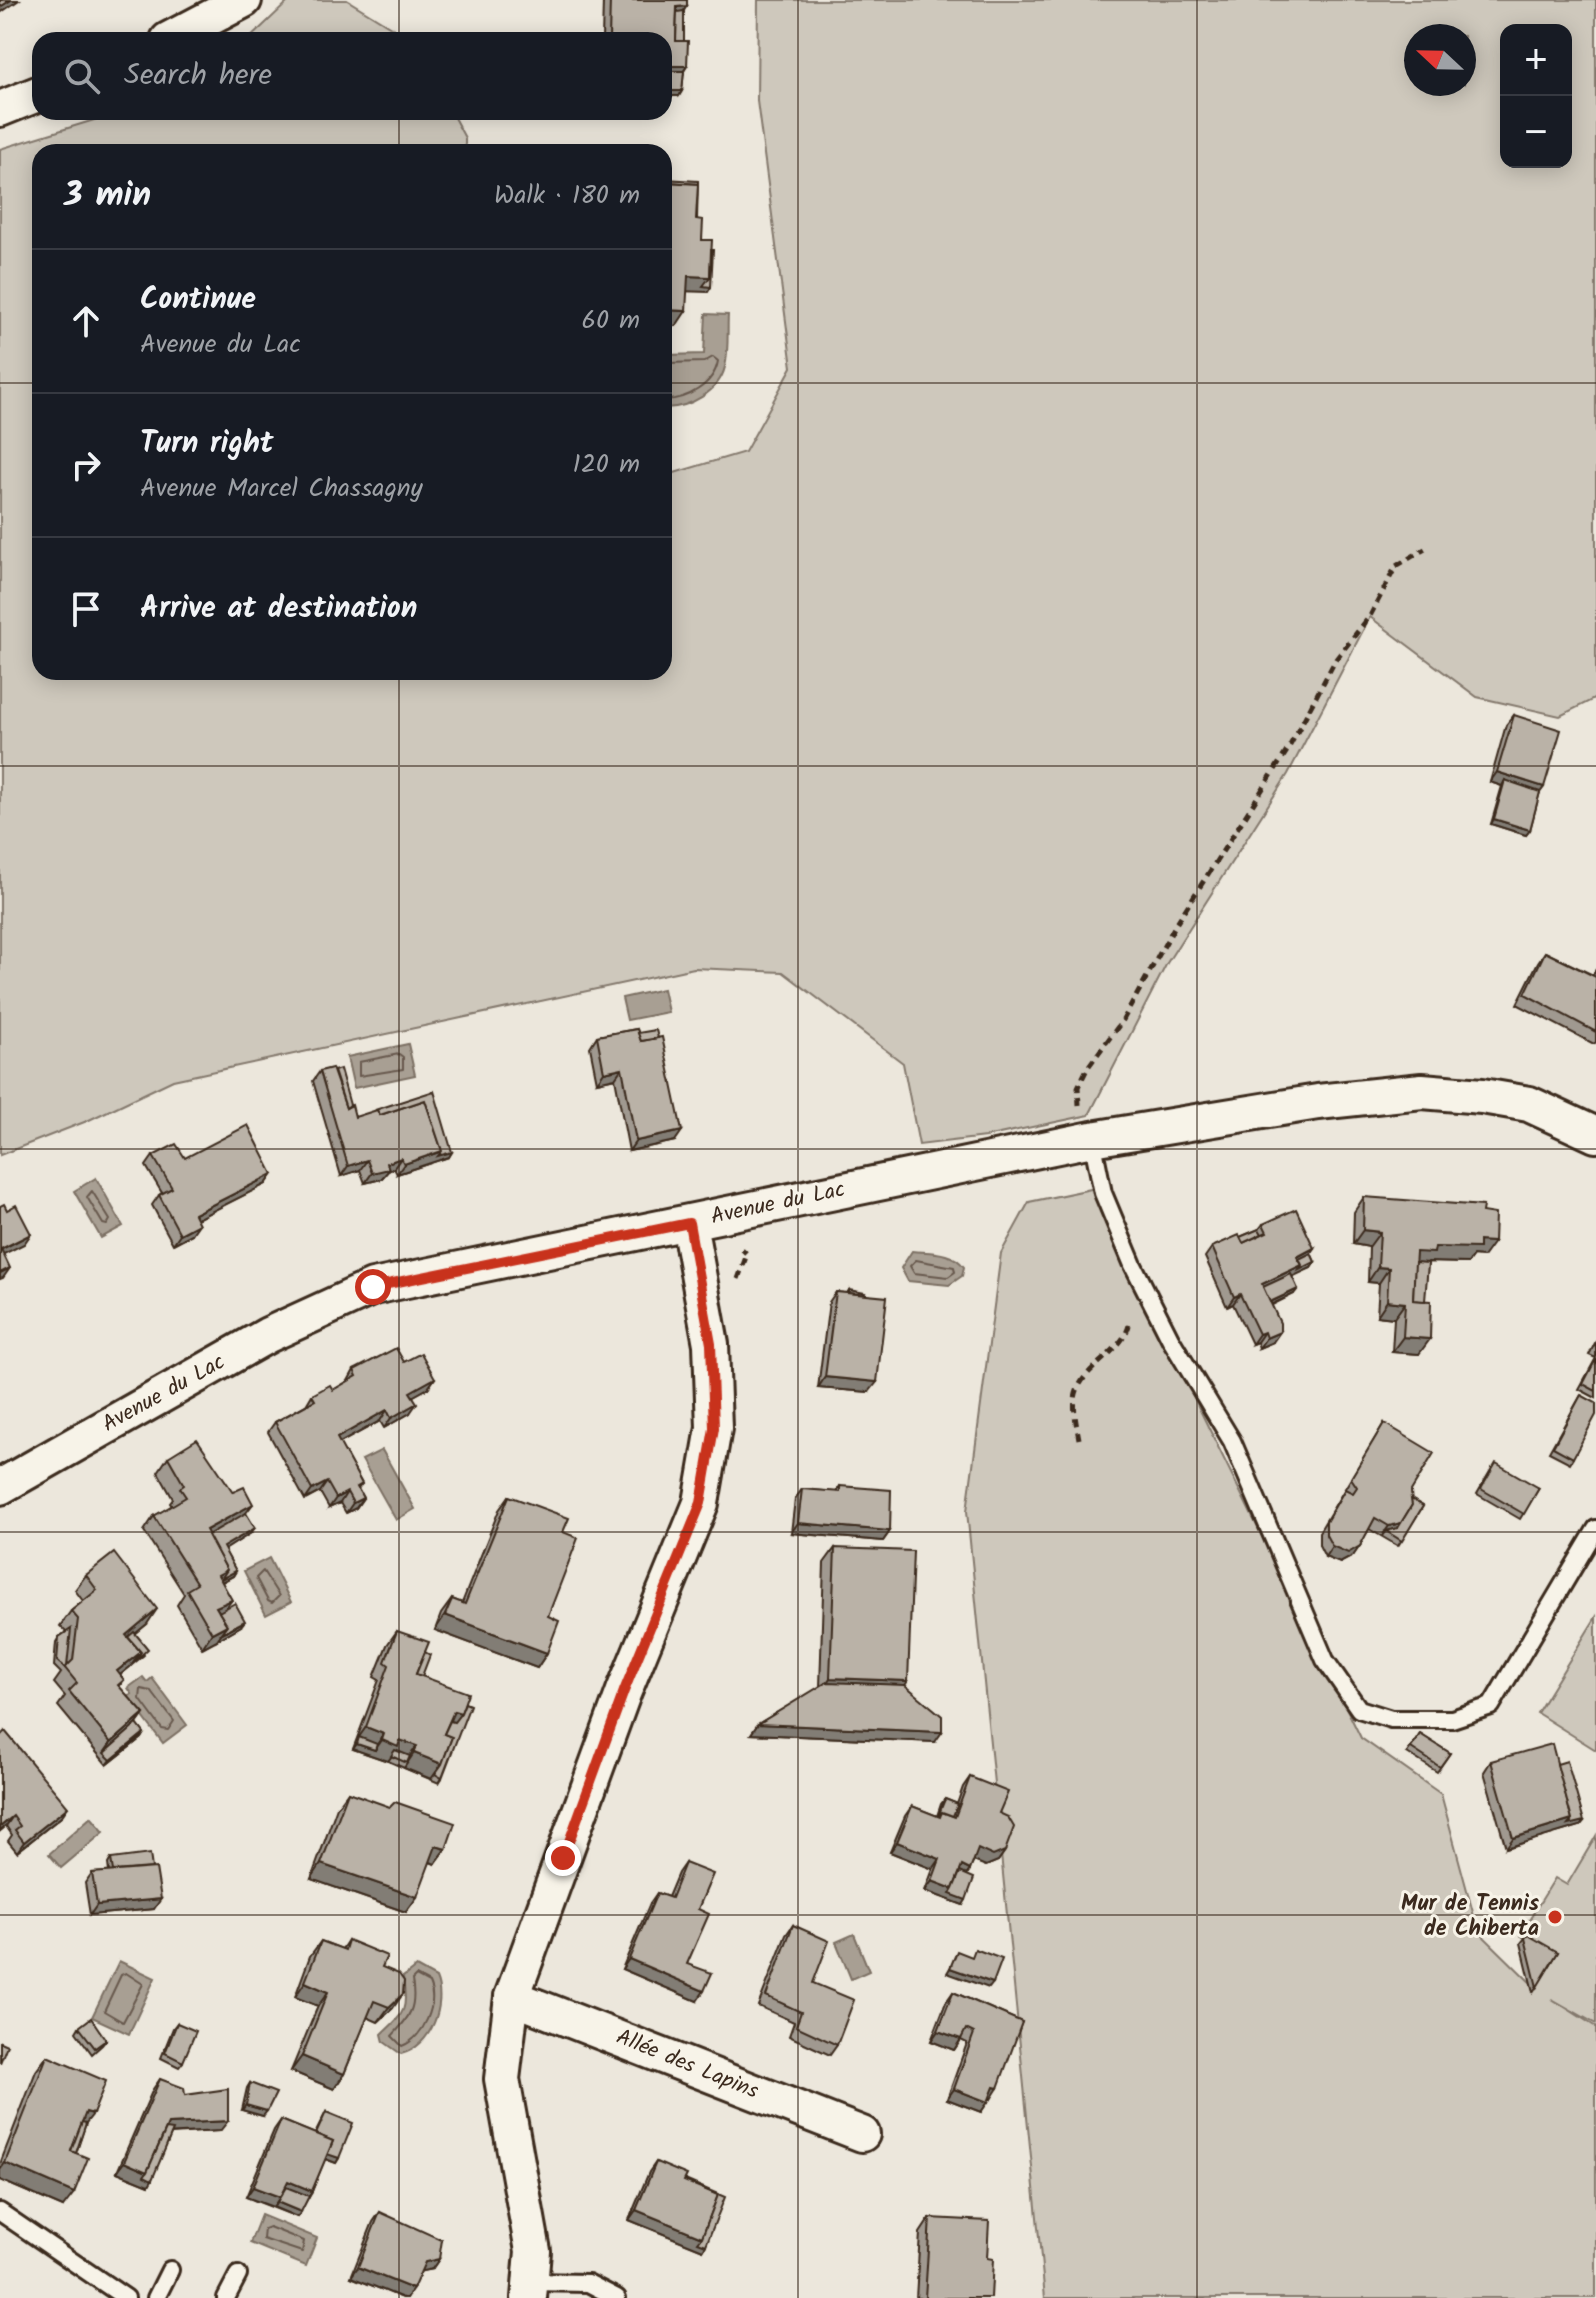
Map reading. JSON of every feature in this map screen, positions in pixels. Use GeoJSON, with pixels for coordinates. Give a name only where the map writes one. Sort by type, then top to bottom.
{"type":"FeatureCollection","features":[{"type":"Feature","properties":{"kind":"street"},"geometry":{"type":"LineString","coordinates":[[183,32],[244,0]]}},
{"type":"Feature","properties":{"kind":"street"},"geometry":{"type":"LineString","coordinates":[[0,109],[32,96]]}},
{"type":"Feature","properties":{"kind":"street","name":"Avenue du Lac"},"geometry":{"type":"LineString","coordinates":[[0,1487],[268,1335],[373,1287],[1092,1139],[1318,1102],[1422,1091],[1529,1104],[1596,1135]]}},
{"type":"Feature","properties":{"kind":"street"},"geometry":{"type":"LineString","coordinates":[[530,2290],[533,2251],[502,2079],[512,1997],[624,1691],[701,1503],[714,1428],[711,1344],[689,1223]]}},
{"type":"Feature","properties":{"kind":"street","name":"Allée des Lapins"},"geometry":{"type":"LineString","coordinates":[[512,1997],[862,2134]]}},
{"type":"Feature","properties":{"kind":"lane"},"geometry":{"type":"LineString","coordinates":[[1092,1139],[1103,1193],[1133,1265],[1171,1340],[1232,1441],[1325,1660],[1359,1709],[1391,1719],[1452,1719],[1491,1706],[1596,1529]]}},
{"type":"Feature","properties":{"kind":"lane"},"geometry":{"type":"LineString","coordinates":[[0,2212],[126,2298]]}},
{"type":"Feature","properties":{"kind":"lane"},"geometry":{"type":"LineString","coordinates":[[156,2298],[170,2270]]}},
{"type":"Feature","properties":{"kind":"lane"},"geometry":{"type":"LineString","coordinates":[[226,2298],[238,2275]]}},
{"type":"Feature","properties":{"kind":"lane"},"geometry":{"type":"LineString","coordinates":[[530,2290],[588,2283],[617,2298]]}},
{"type":"Feature","properties":{"kind":"path"},"geometry":{"type":"LineString","coordinates":[[1092,1139],[1078,1114],[1078,1087],[1088,1067],[1123,1020],[1176,924],[1287,751],[1336,659],[1370,616],[1396,566],[1425,549]]}},
{"type":"Feature","properties":{"kind":"path"},"geometry":{"type":"LineString","coordinates":[[1079,1439],[1075,1400],[1082,1380],[1121,1343],[1131,1316]]}},
{"type":"Feature","properties":{"kind":"shaded area"},"geometry":{"type":"Polygon","coordinates":[[[290,0],[347,0],[399,32],[256,32],[290,0]]]}},
{"type":"Feature","properties":{"kind":"shaded area"},"geometry":{"type":"Polygon","coordinates":[[[758,0],[1596,0],[1596,698],[1560,716],[1477,697],[1370,617],[1288,774],[1167,963],[1089,1115],[985,1137],[919,1145],[903,1063],[783,972],[694,968],[173,1080],[87,1121],[0,1155],[0,149],[94,120],[455,120],[465,138],[465,144],[32,144],[32,680],[672,680],[672,474],[745,452],[792,367],[757,101],[758,0]]]}},
{"type":"Feature","properties":{"kind":"shaded area"},"geometry":{"type":"Polygon","coordinates":[[[1096,1188],[1197,1404],[1361,1738],[1441,1794],[1478,1931],[1536,1988],[1554,1958],[1520,1935],[1555,1878],[1567,1885],[1596,1836],[1596,2024],[1552,1999],[1596,2027],[1596,2298],[1045,2298],[967,1511],[1001,1253],[1029,1202],[1096,1188]]]}},
{"type":"Feature","properties":{"kind":"shaded area"},"geometry":{"type":"Polygon","coordinates":[[[1596,1617],[1596,1750],[1537,1713],[1596,1617]]]}},
{"type":"Feature","properties":{"kind":"water"},"geometry":{"type":"Polygon","coordinates":[[[706,314],[728,315],[727,354],[722,376],[702,397],[672,407],[672,355],[704,354],[706,314]]]}},
{"type":"Feature","properties":{"kind":"water"},"geometry":{"type":"Polygon","coordinates":[[[663,989],[668,1012],[627,1020],[622,998],[663,989]]]}},
{"type":"Feature","properties":{"kind":"water"},"geometry":{"type":"Polygon","coordinates":[[[408,1044],[415,1075],[354,1088],[347,1057],[408,1044]]]}},
{"type":"Feature","properties":{"kind":"water"},"geometry":{"type":"Polygon","coordinates":[[[96,1178],[123,1226],[101,1238],[74,1191],[96,1178]]]}},
{"type":"Feature","properties":{"kind":"water"},"geometry":{"type":"Polygon","coordinates":[[[912,1251],[954,1258],[964,1267],[962,1276],[949,1285],[908,1281],[901,1268],[912,1251]]]}},
{"type":"Feature","properties":{"kind":"water"},"geometry":{"type":"Polygon","coordinates":[[[382,1450],[415,1509],[396,1520],[362,1460],[382,1450]]]}},
{"type":"Feature","properties":{"kind":"water"},"geometry":{"type":"Polygon","coordinates":[[[269,1558],[291,1602],[266,1615],[244,1571],[269,1558]]]}},
{"type":"Feature","properties":{"kind":"water"},"geometry":{"type":"Polygon","coordinates":[[[143,1677],[147,1682],[152,1678],[187,1725],[163,1743],[128,1697],[132,1694],[128,1688],[143,1677]]]}},
{"type":"Feature","properties":{"kind":"water"},"geometry":{"type":"Polygon","coordinates":[[[91,1817],[104,1832],[61,1868],[49,1854],[91,1817]]]}},
{"type":"Feature","properties":{"kind":"water"},"geometry":{"type":"Polygon","coordinates":[[[854,1934],[869,1971],[851,1979],[836,1942],[854,1934]]]}},
{"type":"Feature","properties":{"kind":"water"},"geometry":{"type":"Polygon","coordinates":[[[119,1961],[155,1978],[129,2034],[92,2017],[119,1961]]]}},
{"type":"Feature","properties":{"kind":"water"},"geometry":{"type":"Polygon","coordinates":[[[416,1967],[436,1978],[439,1988],[438,2012],[421,2043],[401,2054],[384,2042],[382,2034],[401,2015],[405,2003],[403,1977],[416,1967]]]}},
{"type":"Feature","properties":{"kind":"water"},"geometry":{"type":"Polygon","coordinates":[[[261,2215],[317,2238],[306,2266],[250,2243],[261,2215]]]}},
{"type":"Feature","properties":{"kind":"building"},"geometry":{"type":"Polygon","coordinates":[[[610,0],[687,0],[687,6],[677,7],[676,41],[688,41],[687,66],[672,66],[672,32],[609,32],[610,0]]]}},
{"type":"Feature","properties":{"kind":"building"},"geometry":{"type":"Polygon","coordinates":[[[684,11],[684,41],[676,41],[677,12],[684,11]]]}},
{"type":"Feature","properties":{"kind":"building"},"geometry":{"type":"Polygon","coordinates":[[[672,71],[684,71],[682,91],[672,91],[672,71]]]}},
{"type":"Feature","properties":{"kind":"building"},"geometry":{"type":"Polygon","coordinates":[[[672,179],[698,181],[698,184],[672,182],[672,179]]]}},
{"type":"Feature","properties":{"kind":"building"},"geometry":{"type":"Polygon","coordinates":[[[672,182],[698,184],[696,219],[703,220],[702,240],[712,240],[710,277],[688,276],[686,311],[672,310],[672,182]]]}},
{"type":"Feature","properties":{"kind":"building"},"geometry":{"type":"Polygon","coordinates":[[[711,250],[711,287],[703,286],[710,277],[711,250]]]}},
{"type":"Feature","properties":{"kind":"building"},"geometry":{"type":"Polygon","coordinates":[[[1514,715],[1561,730],[1544,787],[1497,772],[1514,715]]]}},
{"type":"Feature","properties":{"kind":"building"},"geometry":{"type":"Polygon","coordinates":[[[1505,780],[1540,792],[1530,830],[1494,819],[1505,780]]]}},
{"type":"Feature","properties":{"kind":"building"},"geometry":{"type":"Polygon","coordinates":[[[1545,952],[1596,977],[1596,1032],[1525,994],[1545,952]]]}},
{"type":"Feature","properties":{"kind":"building"},"geometry":{"type":"Polygon","coordinates":[[[637,1029],[641,1041],[662,1037],[682,1131],[636,1141],[622,1068],[604,1072],[597,1036],[637,1029]]]}},
{"type":"Feature","properties":{"kind":"building"},"geometry":{"type":"Polygon","coordinates":[[[656,1030],[658,1038],[641,1041],[638,1033],[656,1030]]]}},
{"type":"Feature","properties":{"kind":"building"},"geometry":{"type":"Polygon","coordinates":[[[332,1068],[346,1108],[352,1105],[355,1117],[377,1110],[380,1115],[425,1100],[442,1151],[404,1164],[401,1158],[387,1163],[389,1169],[372,1173],[367,1160],[348,1166],[320,1071],[332,1068]]]}},
{"type":"Feature","properties":{"kind":"building"},"geometry":{"type":"Polygon","coordinates":[[[340,1069],[350,1105],[346,1108],[334,1071],[340,1069]]]}},
{"type":"Feature","properties":{"kind":"building"},"geometry":{"type":"Polygon","coordinates":[[[434,1091],[452,1152],[438,1156],[442,1151],[425,1100],[380,1115],[375,1110],[434,1091]]]}},
{"type":"Feature","properties":{"kind":"building"},"geometry":{"type":"Polygon","coordinates":[[[248,1125],[273,1174],[194,1214],[199,1224],[180,1234],[159,1195],[172,1188],[153,1156],[176,1144],[185,1158],[248,1125]]]}},
{"type":"Feature","properties":{"kind":"building"},"geometry":{"type":"Polygon","coordinates":[[[1364,1197],[1483,1206],[1482,1212],[1495,1214],[1494,1242],[1479,1241],[1479,1248],[1435,1247],[1434,1253],[1416,1252],[1413,1300],[1431,1301],[1430,1339],[1403,1337],[1405,1303],[1387,1301],[1389,1268],[1378,1267],[1380,1232],[1363,1230],[1364,1197]]]}},
{"type":"Feature","properties":{"kind":"building"},"geometry":{"type":"Polygon","coordinates":[[[4,1204],[7,1210],[16,1205],[31,1234],[1,1249],[10,1268],[0,1273],[0,1206],[4,1204]]]}},
{"type":"Feature","properties":{"kind":"building"},"geometry":{"type":"Polygon","coordinates":[[[1296,1209],[1314,1248],[1297,1257],[1302,1265],[1262,1284],[1280,1323],[1280,1332],[1266,1338],[1264,1332],[1259,1334],[1240,1294],[1234,1297],[1212,1247],[1239,1235],[1243,1243],[1267,1232],[1263,1224],[1296,1209]]]}},
{"type":"Feature","properties":{"kind":"building"},"geometry":{"type":"Polygon","coordinates":[[[1259,1229],[1262,1234],[1243,1243],[1240,1237],[1259,1229]]]}},
{"type":"Feature","properties":{"kind":"building"},"geometry":{"type":"Polygon","coordinates":[[[1311,1253],[1315,1262],[1299,1270],[1302,1265],[1299,1259],[1311,1253]]]}},
{"type":"Feature","properties":{"kind":"building"},"geometry":{"type":"Polygon","coordinates":[[[1415,1262],[1428,1263],[1425,1301],[1413,1300],[1415,1262]]]}},
{"type":"Feature","properties":{"kind":"building"},"geometry":{"type":"Polygon","coordinates":[[[1291,1274],[1298,1289],[1270,1302],[1263,1287],[1291,1274]]]}},
{"type":"Feature","properties":{"kind":"building"},"geometry":{"type":"Polygon","coordinates":[[[836,1292],[887,1297],[877,1382],[825,1377],[836,1292]]]}},
{"type":"Feature","properties":{"kind":"building"},"geometry":{"type":"Polygon","coordinates":[[[396,1348],[404,1362],[421,1353],[435,1378],[410,1392],[417,1403],[391,1418],[387,1410],[337,1438],[362,1484],[357,1487],[363,1498],[353,1503],[347,1492],[336,1498],[327,1482],[312,1490],[275,1422],[315,1400],[312,1395],[330,1385],[333,1390],[357,1376],[354,1370],[396,1348]]]}},
{"type":"Feature","properties":{"kind":"building"},"geometry":{"type":"Polygon","coordinates":[[[1596,1359],[1596,1391],[1583,1384],[1596,1359]]]}},
{"type":"Feature","properties":{"kind":"building"},"geometry":{"type":"Polygon","coordinates":[[[1581,1395],[1596,1403],[1596,1415],[1573,1458],[1553,1447],[1581,1395]]]}},
{"type":"Feature","properties":{"kind":"building"},"geometry":{"type":"Polygon","coordinates":[[[1384,1423],[1434,1453],[1411,1491],[1412,1505],[1401,1523],[1389,1526],[1375,1518],[1360,1546],[1348,1553],[1332,1546],[1326,1535],[1326,1522],[1345,1489],[1353,1493],[1357,1487],[1351,1478],[1384,1423]]]}},
{"type":"Feature","properties":{"kind":"building"},"geometry":{"type":"Polygon","coordinates":[[[197,1439],[233,1492],[244,1487],[253,1504],[206,1530],[227,1570],[218,1575],[232,1600],[216,1607],[227,1625],[212,1633],[187,1590],[197,1584],[154,1516],[186,1497],[180,1488],[184,1485],[168,1457],[197,1439]]]}},
{"type":"Feature","properties":{"kind":"building"},"geometry":{"type":"Polygon","coordinates":[[[1496,1463],[1539,1488],[1524,1514],[1481,1489],[1496,1463]]]}},
{"type":"Feature","properties":{"kind":"building"},"geometry":{"type":"Polygon","coordinates":[[[840,1486],[891,1490],[890,1531],[798,1523],[802,1489],[840,1492],[840,1486]]]}},
{"type":"Feature","properties":{"kind":"building"},"geometry":{"type":"Polygon","coordinates":[[[509,1496],[569,1518],[563,1532],[578,1538],[548,1616],[559,1621],[547,1653],[445,1615],[452,1599],[465,1604],[509,1496]]]}},
{"type":"Feature","properties":{"kind":"building"},"geometry":{"type":"Polygon","coordinates":[[[1411,1499],[1423,1506],[1402,1541],[1386,1531],[1398,1528],[1412,1505],[1411,1499]]]}},
{"type":"Feature","properties":{"kind":"building"},"geometry":{"type":"Polygon","coordinates":[[[246,1513],[255,1528],[223,1547],[236,1571],[221,1579],[227,1570],[208,1535],[246,1513]]]}},
{"type":"Feature","properties":{"kind":"building"},"geometry":{"type":"Polygon","coordinates":[[[835,1548],[913,1551],[908,1681],[830,1678],[835,1548]]]}},
{"type":"Feature","properties":{"kind":"building"},"geometry":{"type":"Polygon","coordinates":[[[114,1553],[157,1609],[126,1635],[141,1652],[117,1671],[124,1680],[118,1685],[144,1714],[111,1743],[69,1691],[77,1683],[65,1668],[73,1660],[78,1619],[71,1611],[97,1590],[86,1575],[114,1553]]]}},
{"type":"Feature","properties":{"kind":"building"},"geometry":{"type":"Polygon","coordinates":[[[235,1603],[245,1621],[220,1634],[227,1625],[219,1612],[235,1603]]]}},
{"type":"Feature","properties":{"kind":"building"},"geometry":{"type":"Polygon","coordinates":[[[71,1629],[65,1668],[57,1661],[59,1637],[71,1629]]]}},
{"type":"Feature","properties":{"kind":"building"},"geometry":{"type":"Polygon","coordinates":[[[397,1631],[429,1642],[416,1674],[468,1693],[461,1713],[454,1711],[444,1734],[452,1737],[442,1764],[414,1753],[417,1746],[400,1740],[398,1747],[382,1740],[384,1734],[366,1727],[389,1665],[385,1662],[397,1631]]]}},
{"type":"Feature","properties":{"kind":"building"},"geometry":{"type":"Polygon","coordinates":[[[134,1632],[148,1649],[134,1662],[141,1652],[128,1637],[134,1632]]]}},
{"type":"Feature","properties":{"kind":"building"},"geometry":{"type":"Polygon","coordinates":[[[425,1652],[430,1655],[422,1676],[416,1674],[425,1652]]]}},
{"type":"Feature","properties":{"kind":"building"},"geometry":{"type":"Polygon","coordinates":[[[827,1682],[905,1685],[942,1716],[942,1732],[758,1724],[827,1682]]]}},
{"type":"Feature","properties":{"kind":"building"},"geometry":{"type":"Polygon","coordinates":[[[465,1703],[470,1705],[442,1778],[435,1774],[452,1737],[444,1734],[465,1703]]]}},
{"type":"Feature","properties":{"kind":"building"},"geometry":{"type":"Polygon","coordinates":[[[137,1724],[144,1733],[111,1760],[104,1753],[137,1724]]]}},
{"type":"Feature","properties":{"kind":"building"},"geometry":{"type":"Polygon","coordinates":[[[5,1731],[68,1807],[24,1842],[15,1830],[20,1826],[13,1816],[0,1827],[0,1736],[5,1731]]]}},
{"type":"Feature","properties":{"kind":"building"},"geometry":{"type":"Polygon","coordinates":[[[1420,1734],[1450,1753],[1440,1767],[1411,1748],[1420,1734]]]}},
{"type":"Feature","properties":{"kind":"building"},"geometry":{"type":"Polygon","coordinates":[[[359,1737],[377,1744],[375,1750],[357,1744],[359,1737]]]}},
{"type":"Feature","properties":{"kind":"building"},"geometry":{"type":"Polygon","coordinates":[[[1552,1744],[1572,1820],[1513,1838],[1491,1761],[1552,1744]]]}},
{"type":"Feature","properties":{"kind":"building"},"geometry":{"type":"Polygon","coordinates":[[[395,1750],[410,1756],[407,1763],[391,1756],[395,1750]]]}},
{"type":"Feature","properties":{"kind":"building"},"geometry":{"type":"Polygon","coordinates":[[[1567,1761],[1584,1821],[1568,1825],[1572,1820],[1557,1764],[1567,1761]]]}},
{"type":"Feature","properties":{"kind":"building"},"geometry":{"type":"Polygon","coordinates":[[[970,1777],[1008,1792],[999,1813],[1008,1817],[1014,1827],[1005,1851],[993,1856],[978,1849],[970,1870],[962,1866],[953,1889],[932,1881],[940,1859],[897,1842],[912,1806],[940,1817],[942,1812],[955,1817],[970,1777]]]}},
{"type":"Feature","properties":{"kind":"building"},"geometry":{"type":"Polygon","coordinates":[[[348,1792],[390,1807],[395,1802],[455,1823],[446,1849],[436,1846],[417,1897],[321,1864],[348,1792]]]}},
{"type":"Feature","properties":{"kind":"building"},"geometry":{"type":"Polygon","coordinates":[[[945,1799],[958,1804],[953,1816],[942,1812],[938,1816],[945,1799]]]}},
{"type":"Feature","properties":{"kind":"building"},"geometry":{"type":"Polygon","coordinates":[[[150,1854],[152,1868],[113,1871],[111,1859],[150,1854]]]}},
{"type":"Feature","properties":{"kind":"building"},"geometry":{"type":"Polygon","coordinates":[[[685,1863],[713,1874],[698,1909],[709,1914],[687,1964],[712,1973],[704,1991],[629,1959],[657,1893],[671,1898],[685,1863]]]}},
{"type":"Feature","properties":{"kind":"building"},"geometry":{"type":"Polygon","coordinates":[[[156,1868],[161,1899],[97,1905],[92,1873],[156,1868]]]}},
{"type":"Feature","properties":{"kind":"building"},"geometry":{"type":"Polygon","coordinates":[[[960,1872],[974,1878],[966,1900],[950,1894],[960,1872]]]}},
{"type":"Feature","properties":{"kind":"building"},"geometry":{"type":"Polygon","coordinates":[[[793,1925],[829,1941],[813,1983],[854,2000],[837,2045],[796,2026],[801,2012],[766,1996],[793,1925]]]}},
{"type":"Feature","properties":{"kind":"building"},"geometry":{"type":"Polygon","coordinates":[[[1528,1935],[1558,1952],[1537,1987],[1525,1938],[1528,1935]]]}},
{"type":"Feature","properties":{"kind":"building"},"geometry":{"type":"Polygon","coordinates":[[[348,1940],[387,1956],[382,1967],[399,1974],[404,1981],[403,1994],[389,2007],[374,2001],[344,2074],[302,2056],[328,1992],[305,1982],[321,1941],[345,1950],[348,1940]]]}},
{"type":"Feature","properties":{"kind":"building"},"geometry":{"type":"Polygon","coordinates":[[[975,1949],[1002,1959],[993,1983],[950,1968],[957,1951],[972,1957],[975,1949]]]}},
{"type":"Feature","properties":{"kind":"building"},"geometry":{"type":"Polygon","coordinates":[[[953,1992],[1022,2022],[998,2088],[994,2087],[988,2102],[954,2089],[974,2033],[966,2029],[961,2039],[938,2031],[953,1992]]]}},
{"type":"Feature","properties":{"kind":"building"},"geometry":{"type":"Polygon","coordinates":[[[91,2018],[106,2040],[95,2048],[79,2027],[91,2018]]]}},
{"type":"Feature","properties":{"kind":"building"},"geometry":{"type":"Polygon","coordinates":[[[177,2023],[196,2031],[183,2062],[165,2053],[177,2023]]]}},
{"type":"Feature","properties":{"kind":"building"},"geometry":{"type":"Polygon","coordinates":[[[0,2042],[7,2045],[0,2063],[0,2042]]]}},
{"type":"Feature","properties":{"kind":"building"},"geometry":{"type":"Polygon","coordinates":[[[47,2056],[106,2081],[93,2114],[86,2112],[71,2151],[88,2158],[74,2193],[5,2163],[47,2056]]]}},
{"type":"Feature","properties":{"kind":"building"},"geometry":{"type":"Polygon","coordinates":[[[160,2079],[184,2088],[185,2095],[228,2089],[228,2121],[168,2124],[147,2172],[124,2162],[160,2079]]]}},
{"type":"Feature","properties":{"kind":"building"},"geometry":{"type":"Polygon","coordinates":[[[250,2083],[276,2093],[267,2111],[246,2105],[250,2083]]]}},
{"type":"Feature","properties":{"kind":"building"},"geometry":{"type":"Polygon","coordinates":[[[326,2112],[353,2123],[339,2158],[327,2154],[333,2141],[316,2134],[326,2112]]]}},
{"type":"Feature","properties":{"kind":"building"},"geometry":{"type":"Polygon","coordinates":[[[281,2120],[333,2141],[312,2191],[288,2181],[280,2197],[253,2187],[281,2120]]]}},
{"type":"Feature","properties":{"kind":"building"},"geometry":{"type":"Polygon","coordinates":[[[82,2122],[86,2123],[76,2153],[71,2151],[82,2122]]]}},
{"type":"Feature","properties":{"kind":"building"},"geometry":{"type":"Polygon","coordinates":[[[166,2129],[173,2130],[152,2180],[144,2176],[166,2129]]]}},
{"type":"Feature","properties":{"kind":"building"},"geometry":{"type":"Polygon","coordinates":[[[656,2162],[687,2175],[684,2181],[718,2195],[702,2237],[636,2210],[656,2162]]]}},
{"type":"Feature","properties":{"kind":"building"},"geometry":{"type":"Polygon","coordinates":[[[685,2180],[725,2197],[706,2245],[698,2242],[718,2195],[685,2180]]]}},
{"type":"Feature","properties":{"kind":"building"},"geometry":{"type":"Polygon","coordinates":[[[286,2187],[309,2196],[301,2212],[277,2202],[286,2187]]]}},
{"type":"Feature","properties":{"kind":"building"},"geometry":{"type":"Polygon","coordinates":[[[380,2212],[442,2240],[439,2259],[425,2262],[413,2289],[358,2267],[380,2212]]]}},
{"type":"Feature","properties":{"kind":"building"},"geometry":{"type":"Polygon","coordinates":[[[930,2218],[989,2221],[987,2258],[993,2259],[991,2298],[925,2298],[930,2218]]]}},
{"type":"Feature","properties":{"kind":"place","name":"Mur de Tennis de Chiberta"},"geometry":{"type":"Point","coordinates":[1555,1917]}},
{"type":"Feature","properties":{"kind":"route"},"geometry":{"type":"LineString","coordinates":[[373,1287],[689,1223],[711,1344],[714,1428],[701,1503],[624,1691],[563,1858]]}}]}
